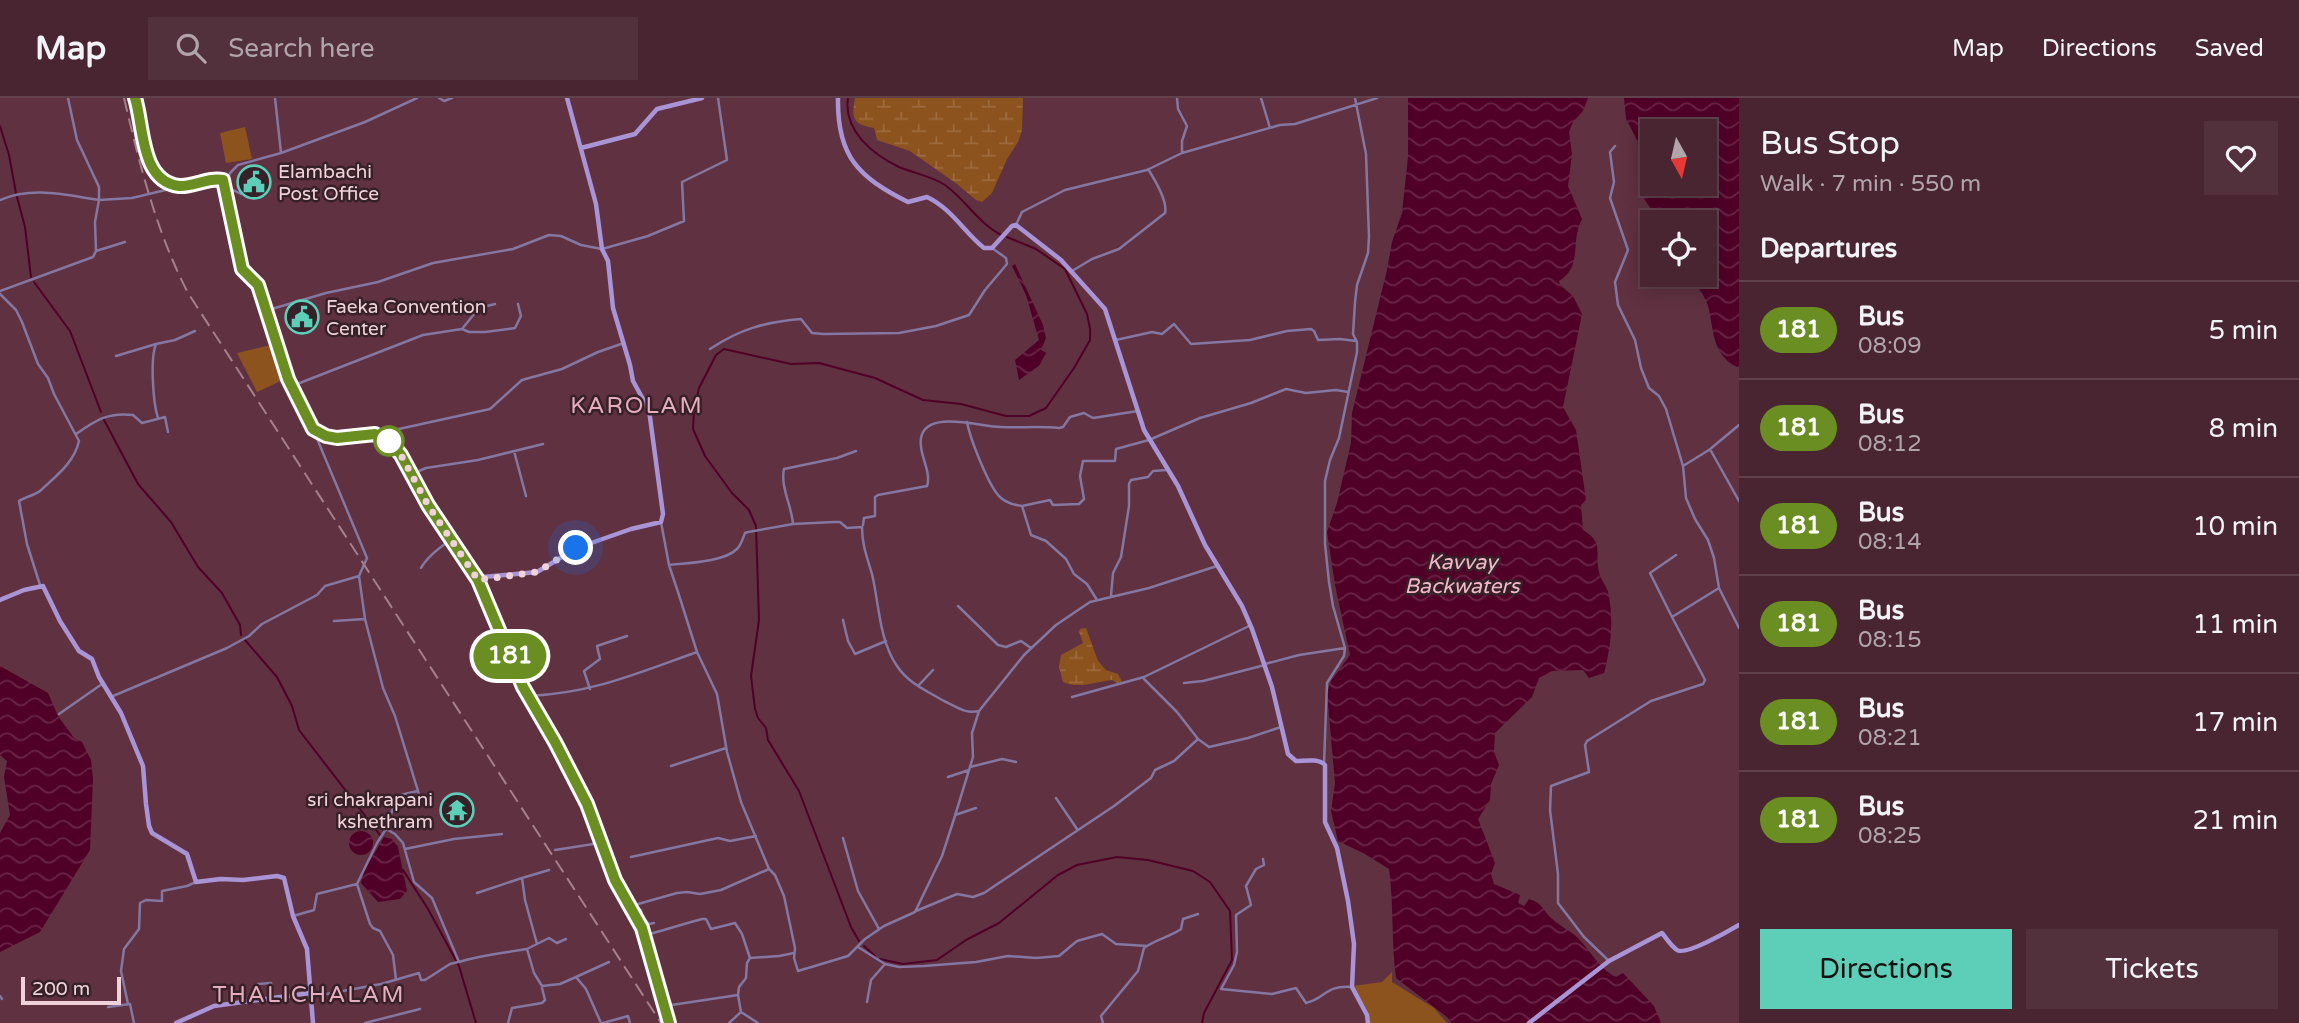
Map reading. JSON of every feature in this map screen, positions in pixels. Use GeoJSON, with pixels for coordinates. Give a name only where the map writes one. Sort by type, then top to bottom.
{"type":"FeatureCollection","features":[{"type":"Feature","properties":{"kind":"main road"},"geometry":{"type":"LineString","coordinates":[[135,98],[150,164],[162,179],[181,186],[223,180],[242,269],[258,285],[292,386],[313,429],[337,438],[375,434],[393,445],[428,505],[478,580],[527,696],[555,742],[587,804],[645,936],[669,1023]]}},
{"type":"Feature","properties":{"kind":"main road"},"geometry":{"type":"LineString","coordinates":[[478,580],[537,572],[576,548],[661,522],[663,514],[649,410],[633,382],[613,309],[608,261],[602,248],[596,204],[567,98]]}},
{"type":"Feature","properties":{"kind":"main road"},"geometry":{"type":"LineString","coordinates":[[581,148],[635,134],[657,109],[702,98]]}},
{"type":"Feature","properties":{"kind":"main road"},"geometry":{"type":"LineString","coordinates":[[838,98],[843,142],[854,166],[908,202],[927,197],[936,202],[954,216],[981,246],[992,248],[1002,235],[1016,225],[1072,271],[1105,309],[1149,440],[1168,470],[1217,566],[1251,625],[1265,665],[1288,754],[1292,759],[1324,764],[1325,822],[1337,848],[1351,920],[1354,944],[1352,987],[1367,1015],[1368,1023]]}},
{"type":"Feature","properties":{"kind":"main road"},"geometry":{"type":"LineString","coordinates":[[0,600],[43,586],[79,652],[92,659],[103,684],[121,713],[143,766],[149,826],[156,837],[187,854],[196,882],[281,876],[287,885],[293,916],[307,949],[313,1023]]}},
{"type":"Feature","properties":{"kind":"main road"},"geometry":{"type":"LineString","coordinates":[[1529,1023],[1609,961],[1662,933],[1678,951],[1685,953],[1739,925]]}},
{"type":"Feature","properties":{"kind":"main road"},"geometry":{"type":"LineString","coordinates":[[176,1023],[214,1006],[310,995]]}},
{"type":"Feature","properties":{"kind":"street"},"geometry":{"type":"LineString","coordinates":[[40,585],[27,544],[19,500],[38,493],[70,463],[76,454],[79,441],[48,378],[38,364],[16,310],[0,292],[93,257],[96,251],[94,235],[99,187],[77,140],[68,98]]}},
{"type":"Feature","properties":{"kind":"street"},"geometry":{"type":"LineString","coordinates":[[275,98],[281,153]]}},
{"type":"Feature","properties":{"kind":"street"},"geometry":{"type":"LineString","coordinates":[[241,194],[225,186],[230,173],[238,166],[365,122],[416,98]]}},
{"type":"Feature","properties":{"kind":"street"},"geometry":{"type":"LineString","coordinates":[[439,98],[444,101],[452,98]]}},
{"type":"Feature","properties":{"kind":"street"},"geometry":{"type":"LineString","coordinates":[[265,311],[326,293],[378,282],[433,263],[513,248],[553,234],[581,245],[602,248],[648,236],[684,221],[682,182],[727,160],[718,98]]}},
{"type":"Feature","properties":{"kind":"street"},"geometry":{"type":"LineString","coordinates":[[1177,98],[1178,109],[1187,126],[1182,141],[1182,153]]}},
{"type":"Feature","properties":{"kind":"street"},"geometry":{"type":"LineString","coordinates":[[1261,98],[1270,128]]}},
{"type":"Feature","properties":{"kind":"street"},"geometry":{"type":"LineString","coordinates":[[1324,764],[1327,683],[1344,656],[1345,648],[1330,591],[1324,520],[1325,481],[1329,460],[1339,438],[1357,352],[1353,334],[1354,302],[1369,237],[1366,154],[1354,98]]}},
{"type":"Feature","properties":{"kind":"street"},"geometry":{"type":"LineString","coordinates":[[1016,225],[1022,212],[1065,190],[1148,169],[1182,153],[1270,128],[1296,124],[1377,98]]}},
{"type":"Feature","properties":{"kind":"street"},"geometry":{"type":"LineString","coordinates":[[1615,146],[1610,152],[1614,182],[1610,198],[1628,250],[1615,282],[1618,305],[1635,340],[1649,388],[1659,396],[1666,409],[1683,466],[1686,498],[1712,551],[1719,588],[1739,628]]}},
{"type":"Feature","properties":{"kind":"street"},"geometry":{"type":"LineString","coordinates":[[1072,271],[1092,259],[1119,249],[1165,213],[1167,208],[1160,189],[1148,169]]}},
{"type":"Feature","properties":{"kind":"street"},"geometry":{"type":"LineString","coordinates":[[0,200],[41,192],[99,200],[132,198],[181,186]]}},
{"type":"Feature","properties":{"kind":"street"},"geometry":{"type":"LineString","coordinates":[[96,251],[125,242]]}},
{"type":"Feature","properties":{"kind":"street"},"geometry":{"type":"LineString","coordinates":[[710,349],[737,332],[786,320],[801,319],[812,333],[872,334],[899,333],[936,326],[969,315],[1007,264],[1006,258],[992,248]]}},
{"type":"Feature","properties":{"kind":"street"},"geometry":{"type":"LineString","coordinates":[[462,329],[479,308],[495,304]]}},
{"type":"Feature","properties":{"kind":"street"},"geometry":{"type":"LineString","coordinates":[[292,386],[412,338],[462,329],[485,332],[515,328],[521,316],[518,304]]}},
{"type":"Feature","properties":{"kind":"street"},"geometry":{"type":"LineString","coordinates":[[1115,340],[1152,332],[1161,334],[1174,324],[1191,344],[1250,340],[1287,331],[1311,329],[1318,340],[1356,341]]}},
{"type":"Feature","properties":{"kind":"street"},"geometry":{"type":"LineString","coordinates":[[116,356],[175,340],[195,331]]}},
{"type":"Feature","properties":{"kind":"street"},"geometry":{"type":"LineString","coordinates":[[375,434],[490,409],[522,380],[562,369],[624,343]]}},
{"type":"Feature","properties":{"kind":"street"},"geometry":{"type":"LineString","coordinates":[[156,344],[153,349],[154,392],[158,418]]}},
{"type":"Feature","properties":{"kind":"street"},"geometry":{"type":"LineString","coordinates":[[967,422],[971,440],[995,491],[1011,504],[1022,506],[1050,500],[1053,505],[1079,504],[1084,499],[1080,476],[1083,461],[1115,461],[1116,449],[1149,440],[1200,418],[1286,390],[1306,393],[1336,390],[1348,392]]}},
{"type":"Feature","properties":{"kind":"street"},"geometry":{"type":"LineString","coordinates":[[979,711],[966,713],[918,686],[897,667],[886,641],[863,547],[864,518],[875,516],[878,495],[927,486],[929,481],[921,438],[927,427],[947,422],[967,422],[991,427],[1059,428],[1063,427],[1070,417],[1084,413],[1093,418],[1138,411]]}},
{"type":"Feature","properties":{"kind":"street"},"geometry":{"type":"LineString","coordinates":[[76,434],[98,418],[117,415],[134,415],[142,424],[164,417],[168,432]]}},
{"type":"Feature","properties":{"kind":"street"},"geometry":{"type":"LineString","coordinates":[[1683,466],[1709,450],[1739,425]]}},
{"type":"Feature","properties":{"kind":"street"},"geometry":{"type":"LineString","coordinates":[[313,429],[367,558],[359,576],[365,619],[383,688],[395,716],[421,801]]}},
{"type":"Feature","properties":{"kind":"street"},"geometry":{"type":"LineString","coordinates":[[412,474],[426,468],[478,460],[543,444]]}},
{"type":"Feature","properties":{"kind":"street"},"geometry":{"type":"LineString","coordinates":[[1709,450],[1739,501]]}},
{"type":"Feature","properties":{"kind":"street"},"geometry":{"type":"LineString","coordinates":[[513,451],[526,496]]}},
{"type":"Feature","properties":{"kind":"street"},"geometry":{"type":"LineString","coordinates":[[793,524],[783,480],[784,469],[837,458],[856,451]]}},
{"type":"Feature","properties":{"kind":"street"},"geometry":{"type":"LineString","coordinates":[[1111,596],[1113,573],[1121,557],[1129,506],[1129,484],[1131,481],[1148,477],[1153,471],[1168,470]]}},
{"type":"Feature","properties":{"kind":"street"},"geometry":{"type":"LineString","coordinates":[[1022,506],[1031,535],[1046,541],[1066,559],[1074,574],[1087,584],[1097,600]]}},
{"type":"Feature","properties":{"kind":"street"},"geometry":{"type":"LineString","coordinates":[[661,522],[669,565],[697,652],[717,694],[726,748],[746,820],[784,896],[798,971],[848,956],[879,929],[957,894],[974,897],[984,893],[1124,799],[1152,778],[1155,770],[1174,761],[1198,739]]}},
{"type":"Feature","properties":{"kind":"street"},"geometry":{"type":"LineString","coordinates":[[669,565],[720,557],[739,547],[745,533],[793,524],[840,522],[847,528],[862,527]]}},
{"type":"Feature","properties":{"kind":"street"},"geometry":{"type":"LineString","coordinates":[[421,568],[441,547],[449,541],[452,542]]}},
{"type":"Feature","properties":{"kind":"street"},"geometry":{"type":"LineString","coordinates":[[1609,961],[1584,937],[1558,903],[1558,874],[1550,810],[1551,786],[1589,772],[1585,746],[1587,741],[1651,701],[1704,682],[1650,573],[1676,555]]}},
{"type":"Feature","properties":{"kind":"street"},"geometry":{"type":"LineString","coordinates":[[915,912],[942,856],[970,769],[973,757],[972,733],[979,711],[1031,648],[1056,625],[1097,600],[1149,588],[1217,566]]}},
{"type":"Feature","properties":{"kind":"street"},"geometry":{"type":"LineString","coordinates":[[110,697],[227,648],[249,636],[262,624],[317,595],[326,586],[359,576]]}},
{"type":"Feature","properties":{"kind":"street"},"geometry":{"type":"LineString","coordinates":[[1672,617],[1719,588]]}},
{"type":"Feature","properties":{"kind":"street"},"geometry":{"type":"LineString","coordinates":[[958,606],[998,645],[1006,647],[1021,642],[1031,648]]}},
{"type":"Feature","properties":{"kind":"street"},"geometry":{"type":"LineString","coordinates":[[334,621],[365,619]]}},
{"type":"Feature","properties":{"kind":"street"},"geometry":{"type":"LineString","coordinates":[[843,620],[848,641],[855,654],[886,641]]}},
{"type":"Feature","properties":{"kind":"street"},"geometry":{"type":"LineString","coordinates":[[1072,697],[1144,677],[1251,625]]}},
{"type":"Feature","properties":{"kind":"street"},"geometry":{"type":"LineString","coordinates":[[590,689],[584,671],[600,659],[597,646],[627,636]]}},
{"type":"Feature","properties":{"kind":"street"},"geometry":{"type":"LineString","coordinates":[[1184,683],[1203,681],[1299,654],[1345,648]]}},
{"type":"Feature","properties":{"kind":"street"},"geometry":{"type":"LineString","coordinates":[[527,696],[558,695],[590,689],[697,652]]}},
{"type":"Feature","properties":{"kind":"street"},"geometry":{"type":"LineString","coordinates":[[918,686],[933,670]]}},
{"type":"Feature","properties":{"kind":"street"},"geometry":{"type":"LineString","coordinates":[[1144,677],[1198,739],[1209,747],[1281,727]]}},
{"type":"Feature","properties":{"kind":"street"},"geometry":{"type":"LineString","coordinates":[[59,715],[103,684]]}},
{"type":"Feature","properties":{"kind":"street"},"geometry":{"type":"LineString","coordinates":[[671,766],[726,748]]}},
{"type":"Feature","properties":{"kind":"street"},"geometry":{"type":"LineString","coordinates":[[948,777],[1002,759],[1016,762]]}},
{"type":"Feature","properties":{"kind":"street"},"geometry":{"type":"LineString","coordinates":[[397,980],[393,955],[380,930],[370,924],[357,884],[387,829],[395,802],[400,795],[418,791]]}},
{"type":"Feature","properties":{"kind":"street"},"geometry":{"type":"LineString","coordinates":[[1056,797],[1077,829]]}},
{"type":"Feature","properties":{"kind":"street"},"geometry":{"type":"LineString","coordinates":[[955,816],[976,808]]}},
{"type":"Feature","properties":{"kind":"street"},"geometry":{"type":"LineString","coordinates":[[387,829],[395,834],[405,849],[414,882],[432,898],[457,962]]}},
{"type":"Feature","properties":{"kind":"street"},"geometry":{"type":"LineString","coordinates":[[405,849],[454,839],[502,834]]}},
{"type":"Feature","properties":{"kind":"street"},"geometry":{"type":"LineString","coordinates":[[631,857],[718,838],[730,841],[756,836]]}},
{"type":"Feature","properties":{"kind":"street"},"geometry":{"type":"LineString","coordinates":[[843,838],[858,891],[879,929]]}},
{"type":"Feature","properties":{"kind":"street"},"geometry":{"type":"LineString","coordinates":[[555,850],[602,843]]}},
{"type":"Feature","properties":{"kind":"street"},"geometry":{"type":"LineString","coordinates":[[1263,859],[1264,865],[1256,869],[1246,886],[1251,905],[1236,915],[1237,953],[1234,965],[1221,989],[1272,993],[1296,988],[1306,1003],[1334,988],[1352,987]]}},
{"type":"Feature","properties":{"kind":"street"},"geometry":{"type":"LineString","coordinates":[[629,904],[677,893],[700,894],[721,890],[769,869]]}},
{"type":"Feature","properties":{"kind":"street"},"geometry":{"type":"LineString","coordinates":[[478,893],[549,870]]}},
{"type":"Feature","properties":{"kind":"street"},"geometry":{"type":"LineString","coordinates":[[522,878],[537,944]]}},
{"type":"Feature","properties":{"kind":"street"},"geometry":{"type":"LineString","coordinates":[[134,1023],[121,971],[124,949],[139,929],[140,903],[146,900],[162,901],[162,891],[196,882]]}},
{"type":"Feature","properties":{"kind":"street"},"geometry":{"type":"LineString","coordinates":[[293,916],[314,910],[317,894],[357,884]]}},
{"type":"Feature","properties":{"kind":"street"},"geometry":{"type":"LineString","coordinates":[[629,904],[641,910],[642,917],[649,924],[654,923]]}},
{"type":"Feature","properties":{"kind":"street"},"geometry":{"type":"LineString","coordinates":[[858,947],[885,964],[899,967],[976,962],[1008,956],[1052,957],[1068,951],[1077,941],[1102,934],[1116,944],[1147,946],[1175,934],[1181,929],[1183,919],[1198,914]]}},
{"type":"Feature","properties":{"kind":"street"},"geometry":{"type":"LineString","coordinates":[[645,936],[680,923],[702,919],[706,919],[711,929],[735,923],[739,926],[750,958],[746,978],[739,987],[741,1012],[758,1023]]}},
{"type":"Feature","properties":{"kind":"street"},"geometry":{"type":"LineString","coordinates":[[310,995],[397,980],[419,973],[423,980],[457,962],[479,955],[490,957],[527,949],[549,938],[556,943],[566,939]]}},
{"type":"Feature","properties":{"kind":"street"},"geometry":{"type":"LineString","coordinates":[[1102,1023],[1101,1016],[1141,966],[1147,946]]}},
{"type":"Feature","properties":{"kind":"street"},"geometry":{"type":"LineString","coordinates":[[508,1023],[512,1008],[542,1003],[545,1000],[527,949]]}},
{"type":"Feature","properties":{"kind":"street"},"geometry":{"type":"LineString","coordinates":[[750,958],[794,953]]}},
{"type":"Feature","properties":{"kind":"street"},"geometry":{"type":"LineString","coordinates":[[542,986],[560,984],[609,962]]}},
{"type":"Feature","properties":{"kind":"street"},"geometry":{"type":"LineString","coordinates":[[867,1002],[871,980],[885,964]]}},
{"type":"Feature","properties":{"kind":"street"},"geometry":{"type":"LineString","coordinates":[[576,977],[586,989],[602,1023],[625,1016],[628,1016],[630,1023]]}},
{"type":"Feature","properties":{"kind":"street"},"geometry":{"type":"LineString","coordinates":[[258,984],[271,983],[273,998]]}},
{"type":"Feature","properties":{"kind":"street"},"geometry":{"type":"LineString","coordinates":[[664,1007],[738,995]]}},
{"type":"Feature","properties":{"kind":"street"},"geometry":{"type":"LineString","coordinates":[[108,1007],[128,1004]]}},
{"type":"Feature","properties":{"kind":"street"},"geometry":{"type":"LineString","coordinates":[[365,1023],[419,1009]]}},
{"type":"Feature","properties":{"kind":"street"},"geometry":{"type":"LineString","coordinates":[[729,1023],[741,1012]]}},
{"type":"Feature","properties":{"kind":"green space"},"geometry":{"type":"Polygon","coordinates":[[[855,98],[1023,98],[1022,130],[992,193],[982,202],[910,151],[877,140],[874,128],[862,125],[855,119],[855,98]]]}},
{"type":"Feature","properties":{"kind":"green space"},"geometry":{"type":"Polygon","coordinates":[[[245,127],[252,159],[226,163],[220,133],[245,127]]]}},
{"type":"Feature","properties":{"kind":"green space"},"geometry":{"type":"Polygon","coordinates":[[[271,345],[285,379],[257,392],[237,353],[271,345]]]}},
{"type":"Feature","properties":{"kind":"green space"},"geometry":{"type":"Polygon","coordinates":[[[1086,628],[1098,661],[1106,670],[1118,674],[1122,682],[1112,680],[1081,685],[1063,682],[1059,667],[1061,655],[1083,643],[1079,632],[1080,629],[1086,628]]]}},
{"type":"Feature","properties":{"kind":"green space"},"geometry":{"type":"Polygon","coordinates":[[[1392,972],[1392,982],[1434,1008],[1447,1023],[1370,1023],[1367,1010],[1353,986],[1382,982],[1392,972]]]}},
{"type":"Feature","properties":{"kind":"water","name":"Kavvay Backwaters"},"geometry":{"type":"Polygon","coordinates":[[[1408,98],[1588,98],[1569,132],[1572,154],[1568,186],[1582,219],[1574,261],[1559,281],[1573,296],[1582,314],[1563,407],[1576,430],[1586,500],[1581,505],[1583,530],[1596,544],[1600,575],[1610,602],[1611,633],[1608,653],[1604,673],[1589,678],[1583,670],[1552,671],[1539,678],[1532,697],[1495,733],[1494,752],[1499,765],[1491,784],[1490,800],[1478,819],[1495,863],[1491,874],[1494,884],[1520,895],[1518,903],[1524,906],[1529,899],[1537,903],[1553,920],[1577,937],[1605,969],[1616,977],[1623,973],[1654,1006],[1661,1023],[1451,1023],[1447,1017],[1396,978],[1389,869],[1338,841],[1331,811],[1335,783],[1327,693],[1331,681],[1350,655],[1327,532],[1337,503],[1351,443],[1352,413],[1392,242],[1402,213],[1408,157],[1408,98]]]}},
{"type":"Feature","properties":{"kind":"water"},"geometry":{"type":"Polygon","coordinates":[[[1624,98],[1739,98],[1739,368],[1728,361],[1716,344],[1707,304],[1697,287],[1717,287],[1717,210],[1652,210],[1642,196],[1717,196],[1717,119],[1640,119],[1640,151],[1626,119],[1624,98]]]}},
{"type":"Feature","properties":{"kind":"water"},"geometry":{"type":"Polygon","coordinates":[[[1015,264],[1043,325],[1046,338],[1041,350],[1046,353],[1039,366],[1019,380],[1015,360],[1039,340],[1026,295],[1012,266],[1015,264]]]}},
{"type":"Feature","properties":{"kind":"water"},"geometry":{"type":"Polygon","coordinates":[[[0,666],[48,693],[58,716],[74,738],[82,742],[91,760],[93,779],[90,850],[40,932],[0,952],[0,833],[10,815],[4,777],[7,761],[0,755],[0,666]]]}},
{"type":"Feature","properties":{"kind":"water"},"geometry":{"type":"Polygon","coordinates":[[[361,831],[370,834],[373,843],[370,852],[361,855],[352,852],[349,843],[352,834],[361,831]]]}},
{"type":"Feature","properties":{"kind":"water"},"geometry":{"type":"Polygon","coordinates":[[[384,837],[392,839],[398,847],[407,891],[400,899],[378,902],[361,883],[364,871],[384,837]]]}},
{"type":"Feature","properties":{"kind":"waterway"},"geometry":{"type":"LineString","coordinates":[[848,98],[850,120],[870,148],[899,167],[945,185],[985,224],[1001,235]]}},
{"type":"Feature","properties":{"kind":"waterway"},"geometry":{"type":"LineString","coordinates":[[0,126],[16,193]]}},
{"type":"Feature","properties":{"kind":"waterway"},"geometry":{"type":"LineString","coordinates":[[17,197],[25,227],[31,277]]}},
{"type":"Feature","properties":{"kind":"waterway"},"geometry":{"type":"LineString","coordinates":[[859,941],[851,927],[799,791],[768,740],[766,728],[755,709],[751,676],[759,620],[756,526],[749,510],[732,493],[705,456],[693,429],[694,410],[699,388],[716,355],[724,349],[791,364],[819,363],[875,378],[923,400],[961,404],[1006,416],[1029,416],[1046,408],[1090,340],[1087,314],[1065,269],[1036,249],[1007,237]]}},
{"type":"Feature","properties":{"kind":"waterway"},"geometry":{"type":"LineString","coordinates":[[34,282],[70,331],[101,412]]}},
{"type":"Feature","properties":{"kind":"waterway"},"geometry":{"type":"LineString","coordinates":[[104,420],[138,484],[171,522],[198,567],[222,593],[240,625],[241,635]]}},
{"type":"Feature","properties":{"kind":"waterway"},"geometry":{"type":"LineString","coordinates":[[245,640],[277,677],[292,706],[299,730],[380,835]]}},
{"type":"Feature","properties":{"kind":"waterway"},"geometry":{"type":"LineString","coordinates":[[880,959],[903,964],[937,960],[966,940],[999,923],[1058,875],[1077,865],[1117,857],[1148,860],[1193,871],[1210,882],[1230,911],[1232,960],[1204,1013],[1202,1023]]}},
{"type":"Feature","properties":{"kind":"waterway"},"geometry":{"type":"LineString","coordinates":[[403,870],[459,966],[476,1023]]}},
{"type":"Feature","properties":{"kind":"waterway"},"geometry":{"type":"LineString","coordinates":[[864,946],[875,956]]}},
{"type":"Feature","properties":{"kind":"railway"},"geometry":{"type":"LineString","coordinates":[[124,98],[158,222],[188,293],[661,1023]]}},
{"type":"Feature","properties":{"kind":"bus line","name":"181"},"geometry":{"type":"LineString","coordinates":[[135,98],[150,164],[162,179],[181,186],[214,179],[223,180],[242,269],[258,285],[288,379],[313,429],[337,438],[375,434],[393,445],[441,527],[478,580],[531,704],[555,742],[587,804],[615,880],[642,928],[669,1023]]}},
{"type":"Feature","properties":{"kind":"place","name":"Elambachi Post Office"},"geometry":{"type":"Point","coordinates":[254,182]}},
{"type":"Feature","properties":{"kind":"place","name":"Faeka Convention Center"},"geometry":{"type":"Point","coordinates":[302,317]}},
{"type":"Feature","properties":{"kind":"place","name":"sri chakrapani kshethram"},"geometry":{"type":"Point","coordinates":[457,810]}},
{"type":"Feature","properties":{"kind":"district","name":"KAROLAM"},"geometry":{"type":"Point","coordinates":[637,405]}},
{"type":"Feature","properties":{"kind":"district","name":"THALICHALAM"},"geometry":{"type":"Point","coordinates":[309,994]}},
{"type":"Feature","properties":{"kind":"route"},"geometry":{"type":"LineString","coordinates":[[389,441],[387,440],[401,455],[441,527],[478,580],[483,577],[537,572],[576,548]]}}]}
